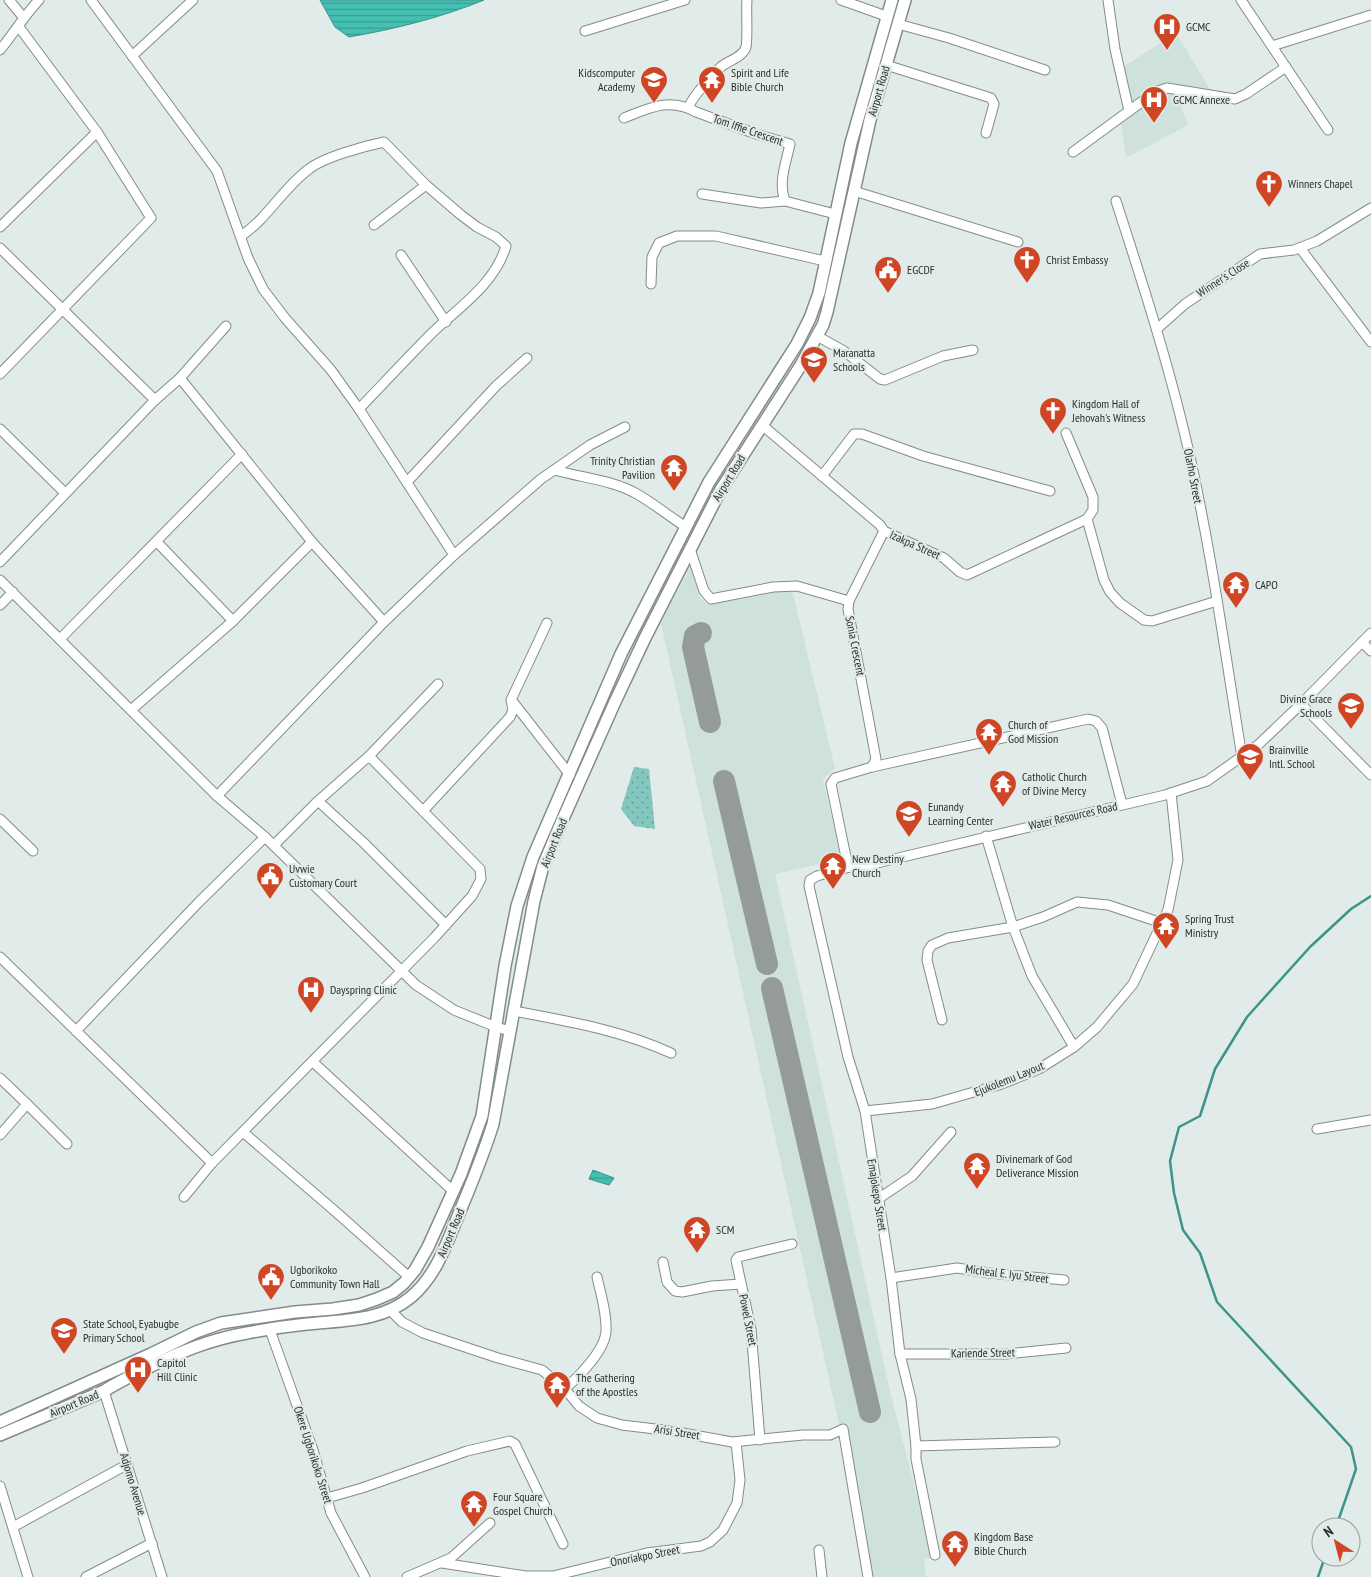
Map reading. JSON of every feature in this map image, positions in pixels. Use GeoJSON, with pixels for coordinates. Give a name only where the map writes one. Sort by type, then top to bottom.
{"type":"FeatureCollection","features":[{"type":"Feature","properties":{"kind":"main road","name":"Airport Road"},"geometry":{"type":"LineString","coordinates":[[0,1422],[204,1329],[221,1323],[243,1319],[358,1305],[393,1292],[415,1270],[428,1247],[453,1191],[482,1116],[517,906],[533,857],[621,654],[709,482],[797,344],[813,310],[819,293],[835,214],[868,79],[892,0]]}},
{"type":"Feature","properties":{"kind":"main road","name":"Airport Road"},"geometry":{"type":"LineString","coordinates":[[0,1435],[104,1391],[165,1359],[197,1346],[229,1336],[307,1324],[351,1321],[391,1311],[410,1298],[425,1283],[438,1262],[482,1159],[493,1124],[534,901],[544,866],[614,704],[720,490],[801,365],[817,336],[827,312],[870,120],[905,0]]}},
{"type":"Feature","properties":{"kind":"main road"},"geometry":{"type":"LineString","coordinates":[[868,79],[881,82]]}},
{"type":"Feature","properties":{"kind":"main road"},"geometry":{"type":"LineString","coordinates":[[602,699],[614,704]]}},
{"type":"Feature","properties":{"kind":"street"},"geometry":{"type":"LineString","coordinates":[[9,0],[24,17]]}},
{"type":"Feature","properties":{"kind":"street"},"geometry":{"type":"LineString","coordinates":[[0,50],[39,0]]}},
{"type":"Feature","properties":{"kind":"street"},"geometry":{"type":"LineString","coordinates":[[91,0],[216,172],[248,258],[263,288],[285,318],[331,370],[359,409],[454,555]]}},
{"type":"Feature","properties":{"kind":"street"},"geometry":{"type":"LineString","coordinates":[[132,56],[192,0]]}},
{"type":"Feature","properties":{"kind":"street"},"geometry":{"type":"LineString","coordinates":[[585,31],[685,0]]}},
{"type":"Feature","properties":{"kind":"street"},"geometry":{"type":"LineString","coordinates":[[689,108],[695,94],[722,67],[739,56],[746,48],[746,0]]}},
{"type":"Feature","properties":{"kind":"street"},"geometry":{"type":"LineString","coordinates":[[841,0],[886,16]]}},
{"type":"Feature","properties":{"kind":"street"},"geometry":{"type":"LineString","coordinates":[[1108,0],[1115,49],[1129,111]]}},
{"type":"Feature","properties":{"kind":"street"},"geometry":{"type":"LineString","coordinates":[[1241,0],[1328,130]]}},
{"type":"Feature","properties":{"kind":"street"},"geometry":{"type":"LineString","coordinates":[[1272,46],[1371,16]]}},
{"type":"Feature","properties":{"kind":"street"},"geometry":{"type":"LineString","coordinates":[[898,24],[949,38],[1045,70]]}},
{"type":"Feature","properties":{"kind":"street"},"geometry":{"type":"LineString","coordinates":[[0,374],[151,218],[97,132],[19,27]]}},
{"type":"Feature","properties":{"kind":"street"},"geometry":{"type":"LineString","coordinates":[[886,65],[990,98],[994,104],[986,133]]}},
{"type":"Feature","properties":{"kind":"street"},"geometry":{"type":"LineString","coordinates":[[1073,152],[1155,92],[1167,88],[1235,99],[1246,94],[1286,67]]}},
{"type":"Feature","properties":{"kind":"street","name":"Tom Iffie Crescent"},"geometry":{"type":"LineString","coordinates":[[624,118],[660,104],[689,108],[756,134],[790,144],[782,183],[782,191],[786,200]]}},
{"type":"Feature","properties":{"kind":"street"},"geometry":{"type":"LineString","coordinates":[[0,227],[97,132]]}},
{"type":"Feature","properties":{"kind":"street"},"geometry":{"type":"LineString","coordinates":[[240,236],[254,227],[294,182],[310,168],[326,160],[384,142],[426,186],[477,227],[496,237],[506,246],[504,256],[476,293],[433,332],[359,409]]}},
{"type":"Feature","properties":{"kind":"street"},"geometry":{"type":"LineString","coordinates":[[374,225],[426,186]]}},
{"type":"Feature","properties":{"kind":"street"},"geometry":{"type":"LineString","coordinates":[[854,192],[1018,242]]}},
{"type":"Feature","properties":{"kind":"street"},"geometry":{"type":"LineString","coordinates":[[702,194],[761,203],[786,200],[835,214]]}},
{"type":"Feature","properties":{"kind":"street","name":"Olarho Street"},"geometry":{"type":"LineString","coordinates":[[1116,201],[1156,329],[1187,445],[1217,601],[1242,757]]}},
{"type":"Feature","properties":{"kind":"street","name":"Winner's Close"},"geometry":{"type":"LineString","coordinates":[[1156,329],[1185,304],[1260,254],[1294,250],[1317,241],[1371,208]]}},
{"type":"Feature","properties":{"kind":"street"},"geometry":{"type":"LineString","coordinates":[[650,284],[652,257],[659,243],[677,236],[716,236],[825,261]]}},
{"type":"Feature","properties":{"kind":"street"},"geometry":{"type":"LineString","coordinates":[[0,248],[155,400]]}},
{"type":"Feature","properties":{"kind":"street"},"geometry":{"type":"LineString","coordinates":[[1300,248],[1371,342]]}},
{"type":"Feature","properties":{"kind":"street"},"geometry":{"type":"LineString","coordinates":[[401,255],[446,322]]}},
{"type":"Feature","properties":{"kind":"street"},"geometry":{"type":"LineString","coordinates":[[0,562],[64,493],[155,400],[180,378],[226,326]]}},
{"type":"Feature","properties":{"kind":"street"},"geometry":{"type":"LineString","coordinates":[[817,336],[844,351],[880,380],[885,380],[943,356],[973,350]]}},
{"type":"Feature","properties":{"kind":"street"},"geometry":{"type":"LineString","coordinates":[[407,482],[496,386],[527,358]]}},
{"type":"Feature","properties":{"kind":"street"},"geometry":{"type":"LineString","coordinates":[[180,378],[312,542],[384,622]]}},
{"type":"Feature","properties":{"kind":"street","name":"Izakpa Street"},"geometry":{"type":"LineString","coordinates":[[762,425],[880,525],[884,531],[944,558],[960,572],[967,575],[1087,519]]}},
{"type":"Feature","properties":{"kind":"street"},"geometry":{"type":"LineString","coordinates":[[217,796],[384,622],[454,555],[541,479],[590,445],[626,427]]}},
{"type":"Feature","properties":{"kind":"street"},"geometry":{"type":"LineString","coordinates":[[0,429],[64,493]]}},
{"type":"Feature","properties":{"kind":"street"},"geometry":{"type":"LineString","coordinates":[[822,476],[849,439],[854,434],[862,434],[923,456],[1050,492]]}},
{"type":"Feature","properties":{"kind":"street"},"geometry":{"type":"LineString","coordinates":[[1066,434],[1093,497],[1093,510],[1087,519],[1104,580],[1110,592],[1120,603],[1144,620],[1152,621],[1217,601]]}},
{"type":"Feature","properties":{"kind":"street"},"geometry":{"type":"LineString","coordinates":[[60,639],[242,454]]}},
{"type":"Feature","properties":{"kind":"street"},"geometry":{"type":"LineString","coordinates":[[555,470],[573,476],[592,478],[637,494],[686,527]]}},
{"type":"Feature","properties":{"kind":"street","name":"Sonia Crescent"},"geometry":{"type":"LineString","coordinates":[[872,767],[876,759],[848,610],[849,601],[884,531]]}},
{"type":"Feature","properties":{"kind":"street"},"geometry":{"type":"LineString","coordinates":[[156,542],[233,621]]}},
{"type":"Feature","properties":{"kind":"street"},"geometry":{"type":"LineString","coordinates":[[131,710],[233,621],[312,542]]}},
{"type":"Feature","properties":{"kind":"street"},"geometry":{"type":"LineString","coordinates":[[690,549],[704,592],[712,599],[773,586],[797,586],[849,601]]}},
{"type":"Feature","properties":{"kind":"street"},"geometry":{"type":"LineString","coordinates":[[0,580],[217,796],[274,845],[416,984],[454,1010],[510,1031]]}},
{"type":"Feature","properties":{"kind":"street"},"geometry":{"type":"LineString","coordinates":[[0,605],[13,592]]}},
{"type":"Feature","properties":{"kind":"street"},"geometry":{"type":"LineString","coordinates":[[423,810],[510,717],[513,710],[511,700],[547,623]]}},
{"type":"Feature","properties":{"kind":"street","name":"Water Resources Road"},"geometry":{"type":"LineString","coordinates":[[850,867],[856,868],[1171,793],[1207,781],[1258,745],[1371,633]]}},
{"type":"Feature","properties":{"kind":"street"},"geometry":{"type":"LineString","coordinates":[[1362,642],[1371,651]]}},
{"type":"Feature","properties":{"kind":"street"},"geometry":{"type":"LineString","coordinates":[[274,845],[318,801],[369,756],[438,684]]}},
{"type":"Feature","properties":{"kind":"street"},"geometry":{"type":"LineString","coordinates":[[511,700],[570,775]]}},
{"type":"Feature","properties":{"kind":"street"},"geometry":{"type":"LineString","coordinates":[[1301,704],[1371,775]]}},
{"type":"Feature","properties":{"kind":"street"},"geometry":{"type":"LineString","coordinates":[[850,867],[847,862],[831,784],[835,778],[872,767],[1088,719],[1096,721],[1102,728],[1122,804]]}},
{"type":"Feature","properties":{"kind":"street"},"geometry":{"type":"LineString","coordinates":[[184,1197],[212,1163],[446,925],[472,896],[481,879],[480,869],[369,756]]}},
{"type":"Feature","properties":{"kind":"street","name":"Ejukolemu Layout"},"geometry":{"type":"LineString","coordinates":[[865,1111],[932,1104],[1002,1084],[1039,1069],[1074,1047],[1097,1027],[1133,984],[1168,910],[1178,860],[1171,793]]}},
{"type":"Feature","properties":{"kind":"street"},"geometry":{"type":"LineString","coordinates":[[318,801],[364,843],[446,925]]}},
{"type":"Feature","properties":{"kind":"street"},"geometry":{"type":"LineString","coordinates":[[0,819],[33,851]]}},
{"type":"Feature","properties":{"kind":"street"},"geometry":{"type":"LineString","coordinates":[[986,836],[1013,928],[1032,976],[1074,1047]]}},
{"type":"Feature","properties":{"kind":"street"},"geometry":{"type":"LineString","coordinates":[[76,1031],[199,902],[265,837]]}},
{"type":"Feature","properties":{"kind":"street","name":"Emajokepo Street"},"geometry":{"type":"LineString","coordinates":[[850,867],[817,876],[810,880],[809,886],[848,1057],[865,1111],[891,1278],[900,1354],[911,1399],[916,1459],[935,1555]]}},
{"type":"Feature","properties":{"kind":"street"},"geometry":{"type":"LineString","coordinates":[[942,1020],[927,960],[928,951],[932,945],[948,938],[1013,928],[1077,902],[1108,905],[1162,923]]}},
{"type":"Feature","properties":{"kind":"street"},"geometry":{"type":"LineString","coordinates":[[0,957],[212,1163]]}},
{"type":"Feature","properties":{"kind":"street"},"geometry":{"type":"LineString","coordinates":[[514,1011],[592,1026],[644,1041],[671,1053]]}},
{"type":"Feature","properties":{"kind":"street"},"geometry":{"type":"LineString","coordinates":[[313,1062],[453,1191]]}},
{"type":"Feature","properties":{"kind":"street"},"geometry":{"type":"LineString","coordinates":[[0,1078],[68,1144]]}},
{"type":"Feature","properties":{"kind":"street"},"geometry":{"type":"LineString","coordinates":[[0,1135],[27,1104]]}},
{"type":"Feature","properties":{"kind":"street"},"geometry":{"type":"LineString","coordinates":[[1317,1129],[1371,1120]]}},
{"type":"Feature","properties":{"kind":"street"},"geometry":{"type":"LineString","coordinates":[[243,1132],[409,1277]]}},
{"type":"Feature","properties":{"kind":"street"},"geometry":{"type":"LineString","coordinates":[[878,1199],[912,1176],[951,1132]]}},
{"type":"Feature","properties":{"kind":"street","name":"Powel Street"},"geometry":{"type":"LineString","coordinates":[[760,1440],[752,1329],[736,1260],[738,1256],[792,1244]]}},
{"type":"Feature","properties":{"kind":"street"},"geometry":{"type":"LineString","coordinates":[[664,1262],[667,1282],[675,1291],[682,1292],[712,1286],[741,1284]]}},
{"type":"Feature","properties":{"kind":"street","name":"Micheal E. Iyu Street"},"geometry":{"type":"LineString","coordinates":[[891,1278],[957,1268],[1064,1280]]}},
{"type":"Feature","properties":{"kind":"street"},"geometry":{"type":"LineString","coordinates":[[565,1389],[588,1366],[606,1334],[604,1309],[597,1277]]}},
{"type":"Feature","properties":{"kind":"street","name":"Arisi Street"},"geometry":{"type":"LineString","coordinates":[[391,1311],[402,1322],[423,1333],[498,1358],[542,1370],[565,1389],[579,1406],[597,1418],[622,1425],[736,1442],[803,1435],[830,1435],[843,1430],[868,1577]]}},
{"type":"Feature","properties":{"kind":"street","name":"Okere Ugborikoko Street"},"geometry":{"type":"LineString","coordinates":[[270,1330],[312,1450],[331,1513],[365,1577]]}},
{"type":"Feature","properties":{"kind":"street","name":"Kariende Street"},"geometry":{"type":"LineString","coordinates":[[900,1354],[1006,1354],[1066,1348]]}},
{"type":"Feature","properties":{"kind":"street","name":"Adjomo Avenue"},"geometry":{"type":"LineString","coordinates":[[104,1391],[162,1577]]}},
{"type":"Feature","properties":{"kind":"street"},"geometry":{"type":"LineString","coordinates":[[327,1498],[362,1488],[467,1451],[510,1440],[515,1444],[563,1544]]}},
{"type":"Feature","properties":{"kind":"street","name":"Onoriakpo Street"},"geometry":{"type":"LineString","coordinates":[[442,1563],[526,1576],[553,1577],[647,1553],[701,1546],[710,1542],[724,1530],[737,1503],[740,1480],[736,1442]]}},
{"type":"Feature","properties":{"kind":"street"},"geometry":{"type":"LineString","coordinates":[[916,1446],[1055,1442]]}},
{"type":"Feature","properties":{"kind":"street"},"geometry":{"type":"LineString","coordinates":[[13,1527],[128,1464]]}},
{"type":"Feature","properties":{"kind":"street"},"geometry":{"type":"LineString","coordinates":[[0,1486],[28,1577]]}},
{"type":"Feature","properties":{"kind":"street"},"geometry":{"type":"LineString","coordinates":[[407,1577],[451,1558],[490,1523]]}},
{"type":"Feature","properties":{"kind":"street"},"geometry":{"type":"LineString","coordinates":[[86,1577],[152,1543]]}},
{"type":"Feature","properties":{"kind":"street"},"geometry":{"type":"LineString","coordinates":[[819,1550],[822,1577]]}},
{"type":"Feature","properties":{"kind":"shaded area"},"geometry":{"type":"Polygon","coordinates":[[[320,0],[484,0],[417,22],[349,37],[335,27],[320,0]]]}},
{"type":"Feature","properties":{"kind":"shaded area","name":"GCMC"},"geometry":{"type":"Polygon","coordinates":[[[1176,33],[1211,91],[1169,83],[1132,103],[1120,69],[1176,33]]]}},
{"type":"Feature","properties":{"kind":"shaded area","name":"GCMC Annexe"},"geometry":{"type":"Polygon","coordinates":[[[1164,92],[1175,92],[1188,125],[1126,158],[1121,123],[1164,92]]]}},
{"type":"Feature","properties":{"kind":"shaded area"},"geometry":{"type":"Polygon","coordinates":[[[692,564],[699,596],[706,604],[791,586],[835,768],[823,779],[841,859],[775,874],[891,1396],[933,1557],[924,1559],[926,1577],[873,1577],[661,623],[692,564]]]}},
{"type":"Feature","properties":{"kind":"shaded area"},"geometry":{"type":"Polygon","coordinates":[[[634,767],[649,769],[655,829],[634,826],[621,809],[634,767]]]}},
{"type":"Feature","properties":{"kind":"shaded area"},"geometry":{"type":"Polygon","coordinates":[[[593,1170],[614,1178],[609,1185],[589,1179],[593,1170]]]}},
{"type":"Feature","properties":{"kind":"waterway"},"geometry":{"type":"LineString","coordinates":[[1339,1517],[1356,1469],[1351,1447],[1217,1302],[1200,1253],[1183,1230],[1174,1193],[1170,1161],[1179,1127],[1200,1116],[1215,1069],[1247,1017],[1310,947],[1351,909],[1371,896]]}},
{"type":"Feature","properties":{"kind":"waterway"},"geometry":{"type":"LineString","coordinates":[[1318,1577],[1322,1567]]}},
{"type":"Feature","properties":{"kind":"taxiway"},"geometry":{"type":"LineString","coordinates":[[701,633],[695,636],[693,647],[710,722]]}},
{"type":"Feature","properties":{"kind":"taxiway"},"geometry":{"type":"LineString","coordinates":[[724,781],[767,964]]}},
{"type":"Feature","properties":{"kind":"taxiway"},"geometry":{"type":"LineString","coordinates":[[772,988],[870,1412]]}},
{"type":"Feature","properties":{"kind":"place","name":"GCMC"},"geometry":{"type":"Point","coordinates":[1167,51]}},
{"type":"Feature","properties":{"kind":"place","name":"Kidscomputer Academy"},"geometry":{"type":"Point","coordinates":[654,104]}},
{"type":"Feature","properties":{"kind":"place","name":"Spirit and Life Bible Church"},"geometry":{"type":"Point","coordinates":[712,104]}},
{"type":"Feature","properties":{"kind":"place","name":"GCMC Annexe"},"geometry":{"type":"Point","coordinates":[1154,124]}},
{"type":"Feature","properties":{"kind":"place","name":"Winners Chapel"},"geometry":{"type":"Point","coordinates":[1269,208]}},
{"type":"Feature","properties":{"kind":"place","name":"Christ Embassy"},"geometry":{"type":"Point","coordinates":[1027,284]}},
{"type":"Feature","properties":{"kind":"place","name":"EGCDF"},"geometry":{"type":"Point","coordinates":[888,294]}},
{"type":"Feature","properties":{"kind":"place","name":"Maranatta Schools"},"geometry":{"type":"Point","coordinates":[814,384]}},
{"type":"Feature","properties":{"kind":"place","name":"Kingdom Hall of Jehovah's Witness"},"geometry":{"type":"Point","coordinates":[1053,435]}},
{"type":"Feature","properties":{"kind":"place","name":"Trinity Christian Pavilion"},"geometry":{"type":"Point","coordinates":[674,492]}},
{"type":"Feature","properties":{"kind":"place","name":"CAPO"},"geometry":{"type":"Point","coordinates":[1236,609]}},
{"type":"Feature","properties":{"kind":"place","name":"Divine Grace Schools"},"geometry":{"type":"Point","coordinates":[1351,730]}},
{"type":"Feature","properties":{"kind":"place","name":"Church of God Mission"},"geometry":{"type":"Point","coordinates":[989,756]}},
{"type":"Feature","properties":{"kind":"place","name":"Brainville Intl. School"},"geometry":{"type":"Point","coordinates":[1250,781]}},
{"type":"Feature","properties":{"kind":"place","name":"Catholic Church of Divine Mercy"},"geometry":{"type":"Point","coordinates":[1003,808]}},
{"type":"Feature","properties":{"kind":"place","name":"Eunandy Learning Center"},"geometry":{"type":"Point","coordinates":[909,838]}},
{"type":"Feature","properties":{"kind":"place","name":"New Destiny Church"},"geometry":{"type":"Point","coordinates":[833,890]}},
{"type":"Feature","properties":{"kind":"place","name":"Uvwie Customary Court"},"geometry":{"type":"Point","coordinates":[270,900]}},
{"type":"Feature","properties":{"kind":"place","name":"Spring Trust Ministry"},"geometry":{"type":"Point","coordinates":[1166,950]}},
{"type":"Feature","properties":{"kind":"place","name":"Dayspring Clinic"},"geometry":{"type":"Point","coordinates":[311,1014]}},
{"type":"Feature","properties":{"kind":"place","name":"Divinemark of God Deliverance Mission"},"geometry":{"type":"Point","coordinates":[977,1190]}},
{"type":"Feature","properties":{"kind":"place","name":"SCM"},"geometry":{"type":"Point","coordinates":[697,1254]}},
{"type":"Feature","properties":{"kind":"place","name":"Ugborikoko Community Town Hall"},"geometry":{"type":"Point","coordinates":[271,1301]}},
{"type":"Feature","properties":{"kind":"place","name":"State School, Eyabugbe Primary School"},"geometry":{"type":"Point","coordinates":[64,1355]}},
{"type":"Feature","properties":{"kind":"place","name":"Capitol Hill Clinic"},"geometry":{"type":"Point","coordinates":[138,1394]}},
{"type":"Feature","properties":{"kind":"place","name":"The Gathering of the Apostles"},"geometry":{"type":"Point","coordinates":[557,1409]}},
{"type":"Feature","properties":{"kind":"place","name":"Four Square Gospel Church"},"geometry":{"type":"Point","coordinates":[474,1528]}},
{"type":"Feature","properties":{"kind":"place","name":"Kingdom Base Bible Church"},"geometry":{"type":"Point","coordinates":[955,1568]}}]}
